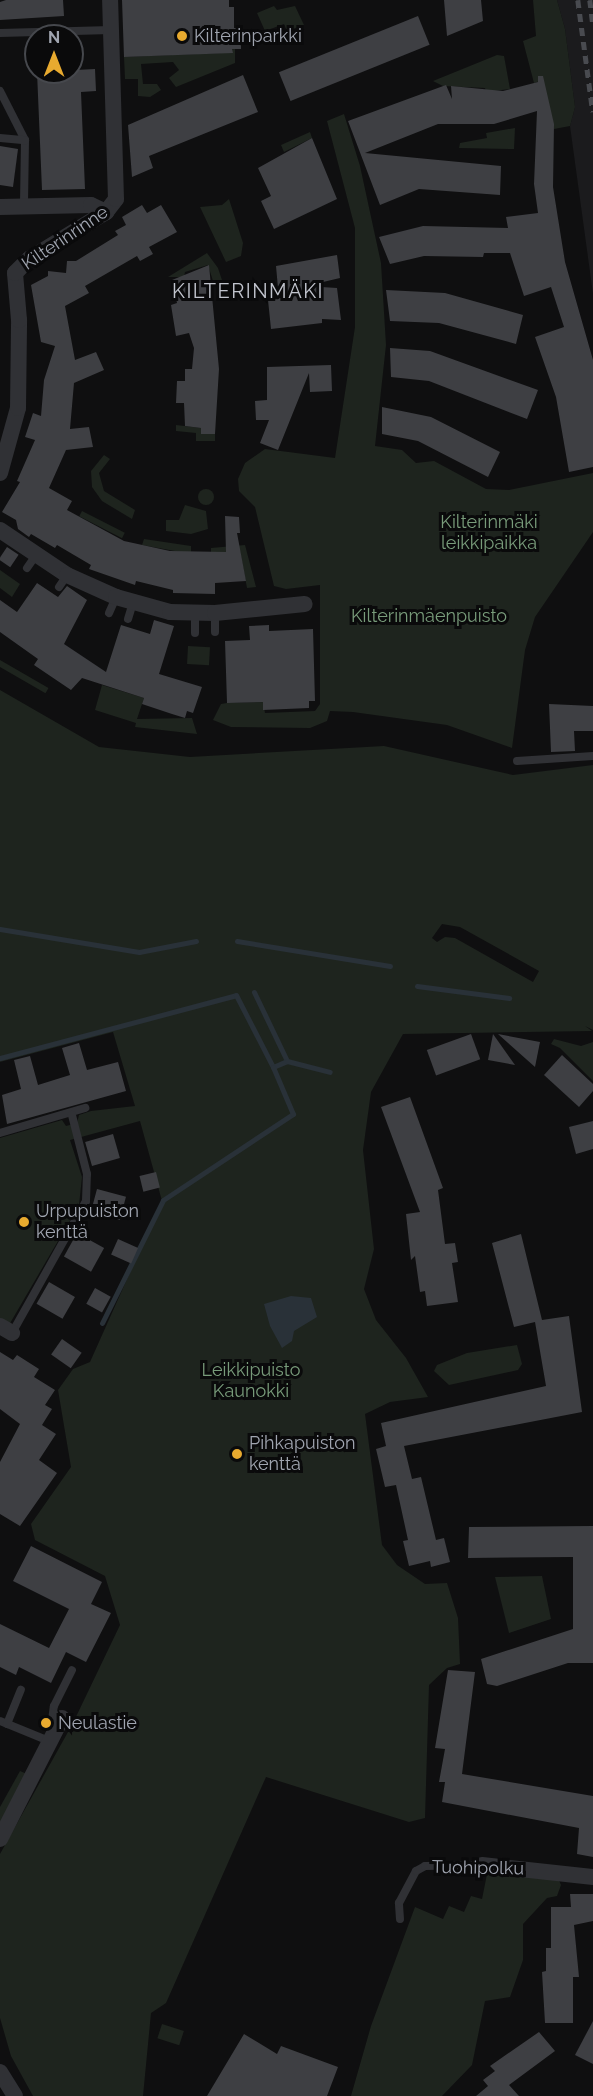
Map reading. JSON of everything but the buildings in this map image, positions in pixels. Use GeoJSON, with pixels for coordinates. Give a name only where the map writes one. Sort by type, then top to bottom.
{"type":"FeatureCollection","features":[{"type":"Feature","properties":{"kind":"street","name":"Kilterinrinne"},"geometry":{"type":"LineString","coordinates":[[0,473],[18,408],[19,321],[15,273],[28,259],[106,212],[116,199],[110,0]]}},
{"type":"Feature","properties":{"kind":"street"},"geometry":{"type":"LineString","coordinates":[[0,207],[91,205],[106,212]]}},
{"type":"Feature","properties":{"kind":"street"},"geometry":{"type":"LineString","coordinates":[[6,538],[31,562],[63,581],[134,603],[195,614],[305,604]]}},
{"type":"Feature","properties":{"kind":"street"},"geometry":{"type":"LineString","coordinates":[[0,1839],[62,1718]]}},
{"type":"Feature","properties":{"kind":"street","name":"Tuohipolku"},"geometry":{"type":"LineString","coordinates":[[482,1865],[593,1877]]}},
{"type":"Feature","properties":{"kind":"street"},"geometry":{"type":"LineString","coordinates":[[0,2072],[15,2096]]}},
{"type":"Feature","properties":{"kind":"lane"},"geometry":{"type":"LineString","coordinates":[[0,33],[111,30]]}},
{"type":"Feature","properties":{"kind":"lane"},"geometry":{"type":"LineString","coordinates":[[0,91],[26,140],[24,206]]}},
{"type":"Feature","properties":{"kind":"lane"},"geometry":{"type":"LineString","coordinates":[[0,138],[26,140]]}},
{"type":"Feature","properties":{"kind":"lane"},"geometry":{"type":"LineString","coordinates":[[109,614],[116,597]]}},
{"type":"Feature","properties":{"kind":"lane"},"geometry":{"type":"LineString","coordinates":[[128,619],[134,603]]}},
{"type":"Feature","properties":{"kind":"lane"},"geometry":{"type":"LineString","coordinates":[[215,613],[215,632]]}},
{"type":"Feature","properties":{"kind":"lane"},"geometry":{"type":"LineString","coordinates":[[195,614],[195,633]]}},
{"type":"Feature","properties":{"kind":"lane"},"geometry":{"type":"LineString","coordinates":[[517,761],[593,756]]}},
{"type":"Feature","properties":{"kind":"lane"},"geometry":{"type":"LineString","coordinates":[[0,1132],[72,1115],[85,1108]]}},
{"type":"Feature","properties":{"kind":"lane"},"geometry":{"type":"LineString","coordinates":[[6,1330],[86,1201],[87,1174],[72,1115]]}},
{"type":"Feature","properties":{"kind":"lane"},"geometry":{"type":"LineString","coordinates":[[21,1690],[4,1722],[49,1744],[54,1706],[72,1670]]}},
{"type":"Feature","properties":{"kind":"lane","name":"Tuohipolku"},"geometry":{"type":"LineString","coordinates":[[400,1919],[399,1903],[416,1871],[425,1866],[482,1865]]}},
{"type":"Feature","properties":{"kind":"shaded area"},"geometry":{"type":"Polygon","coordinates":[[[557,0],[593,0],[593,294],[570,126],[575,107],[565,29],[557,0]]]}},
{"type":"Feature","properties":{"kind":"shaded area"},"geometry":{"type":"Polygon","coordinates":[[[291,1296],[311,1298],[317,1317],[294,1331],[292,1341],[282,1348],[270,1326],[264,1304],[291,1296]]]}},
{"type":"Feature","properties":{"kind":"green space"},"geometry":{"type":"Polygon","coordinates":[[[533,0],[557,0],[565,29],[575,107],[570,126],[554,129],[543,80],[534,83],[523,41],[536,36],[533,0]]]}},
{"type":"Feature","properties":{"kind":"green space"},"geometry":{"type":"Polygon","coordinates":[[[274,6],[277,10],[295,6],[304,25],[287,31],[284,24],[265,31],[257,13],[274,6]]]}},
{"type":"Feature","properties":{"kind":"green space"},"geometry":{"type":"Polygon","coordinates":[[[235,49],[235,63],[176,87],[169,78],[179,70],[173,62],[141,64],[143,84],[157,84],[161,90],[150,97],[138,96],[138,79],[125,79],[124,57],[222,53],[222,50],[235,49]]]}},
{"type":"Feature","properties":{"kind":"green space"},"geometry":{"type":"Polygon","coordinates":[[[497,55],[504,56],[510,89],[486,92],[485,88],[443,86],[433,81],[497,55]]]}},
{"type":"Feature","properties":{"kind":"green space","name":"Kilterinmäenpuisto"},"geometry":{"type":"Polygon","coordinates":[[[344,114],[360,166],[381,263],[386,345],[375,446],[402,450],[416,463],[434,461],[486,489],[509,490],[593,473],[593,532],[535,617],[525,650],[512,748],[447,725],[353,712],[330,711],[327,721],[310,728],[231,727],[213,720],[221,704],[227,703],[263,702],[265,713],[315,711],[320,704],[320,585],[286,589],[274,586],[255,507],[239,491],[238,479],[245,463],[265,449],[335,458],[355,327],[355,228],[327,121],[344,114]]]}},
{"type":"Feature","properties":{"kind":"green space"},"geometry":{"type":"Polygon","coordinates":[[[515,128],[514,149],[459,148],[460,143],[487,138],[486,133],[515,128]]]}},
{"type":"Feature","properties":{"kind":"green space"},"geometry":{"type":"Polygon","coordinates":[[[310,132],[312,138],[284,152],[281,145],[310,132]]]}},
{"type":"Feature","properties":{"kind":"green space"},"geometry":{"type":"Polygon","coordinates":[[[229,199],[243,243],[241,256],[226,262],[200,207],[222,205],[229,199]]]}},
{"type":"Feature","properties":{"kind":"green space"},"geometry":{"type":"Polygon","coordinates":[[[207,253],[218,268],[222,280],[213,281],[208,265],[185,272],[184,277],[168,277],[207,253]]]}},
{"type":"Feature","properties":{"kind":"green space"},"geometry":{"type":"Polygon","coordinates":[[[176,425],[201,428],[201,434],[215,434],[215,441],[196,441],[196,433],[176,431],[176,425]]]}},
{"type":"Feature","properties":{"kind":"green space"},"geometry":{"type":"Polygon","coordinates":[[[104,455],[110,459],[99,473],[104,491],[135,510],[132,519],[102,501],[92,487],[91,471],[104,455]]]}},
{"type":"Feature","properties":{"kind":"green space"},"geometry":{"type":"Polygon","coordinates":[[[203,489],[209,489],[214,497],[212,503],[203,505],[198,500],[198,494],[203,489]]]}},
{"type":"Feature","properties":{"kind":"green space"},"geometry":{"type":"Polygon","coordinates":[[[185,505],[206,511],[208,529],[191,534],[166,531],[166,520],[179,520],[185,505]]]}},
{"type":"Feature","properties":{"kind":"green space"},"geometry":{"type":"Polygon","coordinates":[[[82,511],[125,533],[122,538],[79,516],[82,511]]]}},
{"type":"Feature","properties":{"kind":"green space"},"geometry":{"type":"Polygon","coordinates":[[[144,539],[191,546],[191,554],[142,545],[144,539]]]}},
{"type":"Feature","properties":{"kind":"green space"},"geometry":{"type":"Polygon","coordinates":[[[245,545],[256,587],[247,588],[240,551],[211,554],[211,548],[245,545]]]}},
{"type":"Feature","properties":{"kind":"green space"},"geometry":{"type":"Polygon","coordinates":[[[0,570],[20,584],[12,597],[0,588],[0,570]]]}},
{"type":"Feature","properties":{"kind":"green space"},"geometry":{"type":"Polygon","coordinates":[[[188,646],[210,647],[209,665],[187,664],[188,646]]]}},
{"type":"Feature","properties":{"kind":"green space"},"geometry":{"type":"Polygon","coordinates":[[[0,660],[48,688],[45,693],[0,667],[0,660]]]}},
{"type":"Feature","properties":{"kind":"green space"},"geometry":{"type":"Polygon","coordinates":[[[102,685],[144,698],[137,719],[192,718],[197,734],[135,727],[136,723],[95,710],[102,685]]]}},
{"type":"Feature","properties":{"kind":"green space","name":"Leikkipuisto Kaunokki"},"geometry":{"type":"Polygon","coordinates":[[[0,690],[99,747],[190,757],[384,746],[513,775],[593,765],[593,1030],[585,1026],[592,1031],[403,1034],[371,1092],[363,1150],[374,1249],[364,1289],[376,1320],[406,1358],[428,1397],[390,1402],[365,1414],[382,1545],[397,1565],[425,1584],[447,1583],[458,1618],[460,1664],[447,1668],[429,1685],[425,1818],[409,1822],[266,1777],[166,2003],[151,2013],[143,2096],[33,2096],[11,2056],[0,2018],[0,1854],[73,1723],[120,1625],[105,1576],[35,1540],[31,1524],[71,1467],[58,1390],[73,1369],[90,1362],[162,1201],[140,1121],[70,1140],[82,1177],[79,1205],[9,1325],[0,1320],[0,1138],[62,1120],[66,1126],[77,1123],[79,1115],[91,1111],[135,1106],[113,1032],[0,1062],[0,690]],[[442,924],[432,938],[437,942],[445,937],[455,938],[533,982],[539,971],[460,927],[442,924]]]}},
{"type":"Feature","properties":{"kind":"green space"},"geometry":{"type":"Polygon","coordinates":[[[554,1039],[581,1046],[593,1042],[593,1081],[560,1048],[551,1044],[554,1039]]]}},
{"type":"Feature","properties":{"kind":"green space"},"geometry":{"type":"Polygon","coordinates":[[[517,1345],[522,1364],[518,1370],[449,1385],[434,1371],[437,1365],[467,1353],[517,1345]]]}},
{"type":"Feature","properties":{"kind":"green space"},"geometry":{"type":"Polygon","coordinates":[[[542,1576],[551,1619],[509,1633],[495,1577],[542,1576]]]}},
{"type":"Feature","properties":{"kind":"green space"},"geometry":{"type":"Polygon","coordinates":[[[20,1771],[27,1774],[0,1824],[0,1807],[20,1771]]]}},
{"type":"Feature","properties":{"kind":"green space"},"geometry":{"type":"Polygon","coordinates":[[[487,1874],[558,1878],[561,1885],[557,1896],[547,1898],[523,1924],[523,1960],[510,1997],[485,2001],[472,2065],[442,2096],[351,2096],[371,2026],[415,1907],[443,1919],[449,1906],[464,1912],[471,1896],[482,1899],[487,1874]]]}},
{"type":"Feature","properties":{"kind":"green space"},"geometry":{"type":"Polygon","coordinates":[[[162,2024],[184,2031],[179,2045],[157,2038],[162,2024]]]}},
{"type":"Feature","properties":{"kind":"waterway"},"geometry":{"type":"LineString","coordinates":[[0,929],[139,952],[196,941]]}},
{"type":"Feature","properties":{"kind":"waterway"},"geometry":{"type":"LineString","coordinates":[[237,941],[390,966]]}},
{"type":"Feature","properties":{"kind":"waterway"},"geometry":{"type":"LineString","coordinates":[[417,986],[509,998]]}},
{"type":"Feature","properties":{"kind":"waterway"},"geometry":{"type":"LineString","coordinates":[[254,992],[287,1061]]}},
{"type":"Feature","properties":{"kind":"waterway"},"geometry":{"type":"LineString","coordinates":[[0,1058],[236,995],[273,1067],[287,1061],[330,1072]]}},
{"type":"Feature","properties":{"kind":"waterway"},"geometry":{"type":"LineString","coordinates":[[102,1323],[163,1200],[293,1114],[273,1067]]}},
{"type":"Feature","properties":{"kind":"railway"},"geometry":{"type":"LineString","coordinates":[[578,0],[593,112]]}},
{"type":"Feature","properties":{"kind":"railway"},"geometry":{"type":"LineString","coordinates":[[590,0],[593,23]]}},
{"type":"Feature","properties":{"kind":"place","name":"Kilterinparkki"},"geometry":{"type":"Point","coordinates":[182,36]}},
{"type":"Feature","properties":{"kind":"place","name":"Urpupuiston kenttä"},"geometry":{"type":"Point","coordinates":[24,1222]}},
{"type":"Feature","properties":{"kind":"place","name":"Pihkapuiston kenttä"},"geometry":{"type":"Point","coordinates":[237,1454]}},
{"type":"Feature","properties":{"kind":"place","name":"Neulastie"},"geometry":{"type":"Point","coordinates":[46,1723]}},
{"type":"Feature","properties":{"kind":"district","name":"KILTERINMÄKI"},"geometry":{"type":"Point","coordinates":[248,291]}},
{"type":"Feature","properties":{"kind":"park label","name":"Kilterinmäki leikkipaikka"},"geometry":{"type":"Point","coordinates":[489,533]}}]}
